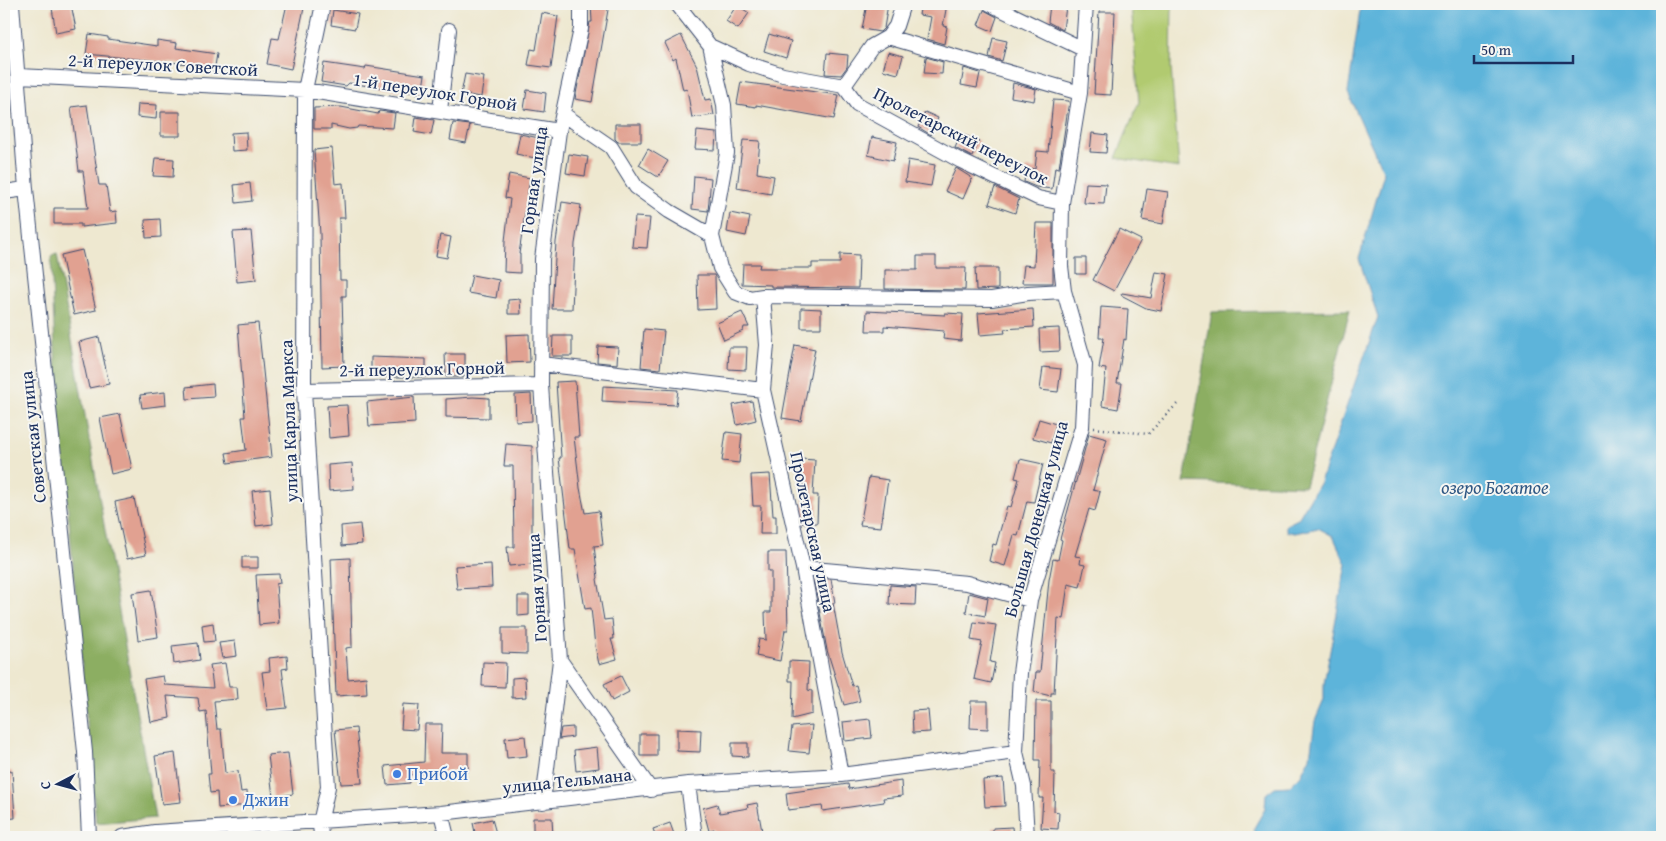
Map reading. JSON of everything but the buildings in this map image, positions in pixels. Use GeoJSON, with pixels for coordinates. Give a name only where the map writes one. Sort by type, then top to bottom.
{"type":"FeatureCollection","features":[{"type":"Feature","properties":{"kind":"street","name":"Советская улица"},"geometry":{"type":"LineString","coordinates":[[12,4],[19,76],[26,189],[85,752],[89,837]]}},
{"type":"Feature","properties":{"kind":"street","name":"улица Карла Маркса"},"geometry":{"type":"LineString","coordinates":[[321,837],[320,823],[328,787],[304,390],[305,90],[323,4]]}},
{"type":"Feature","properties":{"kind":"street","name":"Горная улица"},"geometry":{"type":"LineString","coordinates":[[543,802],[560,660],[541,385],[542,259],[559,131],[581,29],[581,4]]}},
{"type":"Feature","properties":{"kind":"street"},"geometry":{"type":"LineString","coordinates":[[677,4],[710,46],[724,104],[727,153],[712,236],[720,268],[736,292],[750,298],[764,296],[992,299],[1028,293],[1064,291]]}},
{"type":"Feature","properties":{"kind":"street"},"geometry":{"type":"LineString","coordinates":[[710,46],[749,64],[783,75],[844,86],[872,46],[888,36],[896,26],[903,4]]}},
{"type":"Feature","properties":{"kind":"street"},"geometry":{"type":"LineString","coordinates":[[990,4],[1083,49]]}},
{"type":"Feature","properties":{"kind":"street","name":"Большая Донецкая улица"},"geometry":{"type":"LineString","coordinates":[[1027,837],[1024,786],[1016,752],[1020,673],[1030,600],[1082,427],[1085,365],[1064,291],[1061,266],[1062,203],[1080,93],[1086,4]]}},
{"type":"Feature","properties":{"kind":"street"},"geometry":{"type":"LineString","coordinates":[[440,111],[449,30]]}},
{"type":"Feature","properties":{"kind":"street"},"geometry":{"type":"LineString","coordinates":[[888,36],[1080,93]]}},
{"type":"Feature","properties":{"kind":"street","name":"2-й переулок Советской"},"geometry":{"type":"LineString","coordinates":[[19,76],[305,90]]}},
{"type":"Feature","properties":{"kind":"street","name":"Пролетарский переулок"},"geometry":{"type":"LineString","coordinates":[[844,86],[857,104],[952,156],[1031,195],[1062,203]]}},
{"type":"Feature","properties":{"kind":"street","name":"1-й переулок Горной"},"geometry":{"type":"LineString","coordinates":[[305,90],[559,131]]}},
{"type":"Feature","properties":{"kind":"street"},"geometry":{"type":"LineString","coordinates":[[563,114],[611,147],[636,187],[669,211],[712,236]]}},
{"type":"Feature","properties":{"kind":"street"},"geometry":{"type":"LineString","coordinates":[[4,192],[26,189]]}},
{"type":"Feature","properties":{"kind":"street","name":"Пролетарская улица"},"geometry":{"type":"LineString","coordinates":[[764,296],[767,345],[763,390],[803,568],[841,775]]}},
{"type":"Feature","properties":{"kind":"street"},"geometry":{"type":"LineString","coordinates":[[541,364],[763,390]]}},
{"type":"Feature","properties":{"kind":"street","name":"2-й переулок Горной"},"geometry":{"type":"LineString","coordinates":[[304,390],[541,385]]}},
{"type":"Feature","properties":{"kind":"street"},"geometry":{"type":"LineString","coordinates":[[803,568],[967,583],[1030,600]]}},
{"type":"Feature","properties":{"kind":"street","name":"Горная улица"},"geometry":{"type":"LineString","coordinates":[[560,660],[651,790]]}},
{"type":"Feature","properties":{"kind":"street","name":"улица Тельмана"},"geometry":{"type":"LineString","coordinates":[[122,837],[155,832],[320,823],[441,813],[651,790],[688,784],[841,775],[1016,752]]}},
{"type":"Feature","properties":{"kind":"street"},"geometry":{"type":"LineString","coordinates":[[688,784],[695,837]]}},
{"type":"Feature","properties":{"kind":"street"},"geometry":{"type":"LineString","coordinates":[[441,813],[447,837]]}},
{"type":"Feature","properties":{"kind":"path"},"geometry":{"type":"LineString","coordinates":[[1082,427],[1148,434],[1178,403]]}},
{"type":"Feature","properties":{"kind":"green space"},"geometry":{"type":"Polygon","coordinates":[[[1131,4],[1172,4],[1171,68],[1179,168],[1116,158],[1139,102],[1131,4]]]}},
{"type":"Feature","properties":{"kind":"green space"},"geometry":{"type":"Polygon","coordinates":[[[57,254],[155,818],[96,823],[56,375],[51,256],[57,254]]]}},
{"type":"Feature","properties":{"kind":"green space"},"geometry":{"type":"Polygon","coordinates":[[[1350,310],[1305,486],[1184,482],[1212,312],[1350,310]]]}},
{"type":"Feature","properties":{"kind":"water","name":"озеро Богатое"},"geometry":{"type":"Polygon","coordinates":[[[1361,4],[1662,4],[1662,837],[1256,837],[1254,828],[1265,809],[1266,794],[1275,787],[1290,786],[1301,775],[1310,757],[1315,721],[1324,700],[1324,684],[1346,564],[1333,536],[1318,528],[1295,533],[1286,531],[1286,525],[1298,519],[1320,482],[1378,317],[1359,259],[1384,173],[1348,93],[1361,4]]]}},
{"type":"Feature","properties":{"kind":"place","name":"Прибой"},"geometry":{"type":"Point","coordinates":[397,774]}},
{"type":"Feature","properties":{"kind":"place","name":"Джин"},"geometry":{"type":"Point","coordinates":[233,800]}}]}
